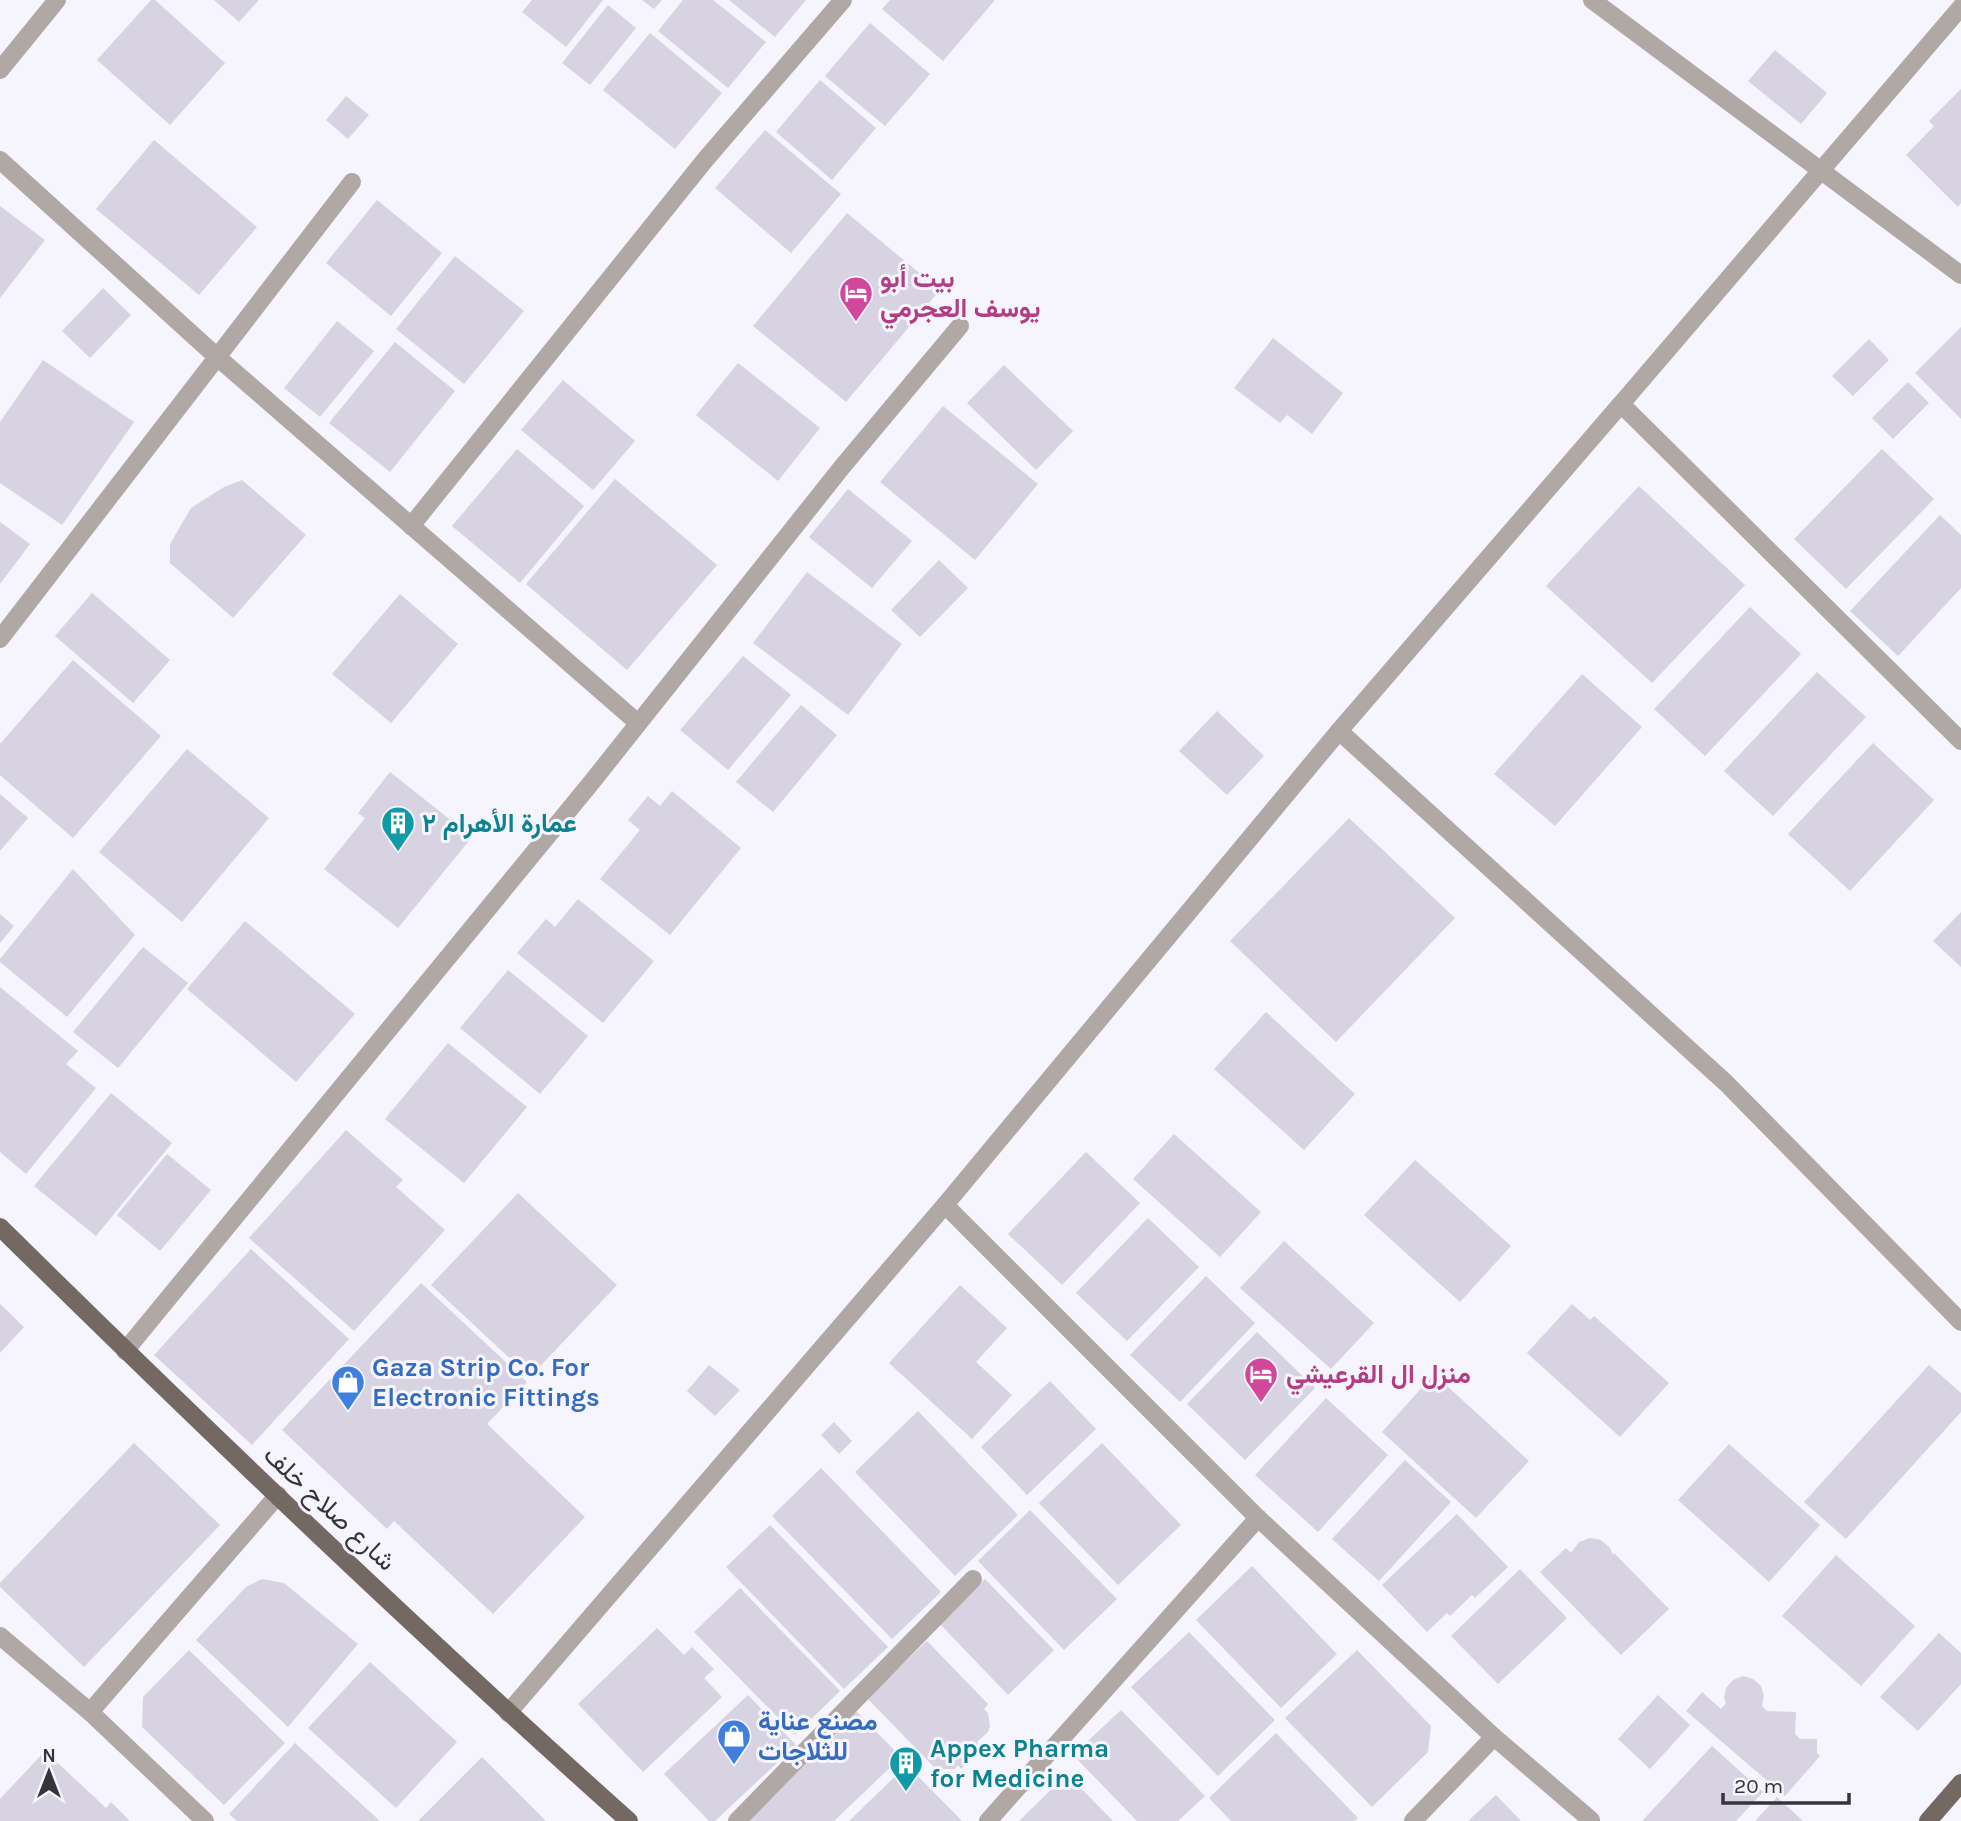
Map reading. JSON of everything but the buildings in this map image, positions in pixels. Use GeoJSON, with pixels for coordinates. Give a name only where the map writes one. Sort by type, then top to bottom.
{"type":"FeatureCollection","features":[{"type":"Feature","properties":{"kind":"main road","name":"شارع صلاح خلف"},"geometry":{"type":"LineString","coordinates":[[0,1227],[125,1350],[508,1713],[629,1821]]}},
{"type":"Feature","properties":{"kind":"main road"},"geometry":{"type":"LineString","coordinates":[[1928,1821],[1961,1783]]}},
{"type":"Feature","properties":{"kind":"street"},"geometry":{"type":"LineString","coordinates":[[0,70],[57,0]]}},
{"type":"Feature","properties":{"kind":"street"},"geometry":{"type":"LineString","coordinates":[[411,526],[705,160],[843,0]]}},
{"type":"Feature","properties":{"kind":"street"},"geometry":{"type":"LineString","coordinates":[[1592,0],[1961,275]]}},
{"type":"Feature","properties":{"kind":"street"},"geometry":{"type":"LineString","coordinates":[[508,1713],[945,1205],[1339,731],[1961,7]]}},
{"type":"Feature","properties":{"kind":"street"},"geometry":{"type":"LineString","coordinates":[[0,160],[216,356],[638,723]]}},
{"type":"Feature","properties":{"kind":"street"},"geometry":{"type":"LineString","coordinates":[[0,639],[352,182]]}},
{"type":"Feature","properties":{"kind":"street"},"geometry":{"type":"LineString","coordinates":[[125,1350],[638,723],[842,467],[960,326]]}},
{"type":"Feature","properties":{"kind":"street"},"geometry":{"type":"LineString","coordinates":[[1621,404],[1961,741]]}},
{"type":"Feature","properties":{"kind":"street"},"geometry":{"type":"LineString","coordinates":[[1339,731],[1726,1083],[1961,1322]]}},
{"type":"Feature","properties":{"kind":"street"},"geometry":{"type":"LineString","coordinates":[[945,1205],[1258,1518],[1494,1737],[1591,1820]]}},
{"type":"Feature","properties":{"kind":"street"},"geometry":{"type":"LineString","coordinates":[[90,1712],[278,1494]]}},
{"type":"Feature","properties":{"kind":"street"},"geometry":{"type":"LineString","coordinates":[[988,1821],[1258,1518]]}},
{"type":"Feature","properties":{"kind":"street"},"geometry":{"type":"LineString","coordinates":[[737,1821],[973,1579]]}},
{"type":"Feature","properties":{"kind":"street"},"geometry":{"type":"LineString","coordinates":[[0,1636],[90,1712],[205,1821]]}},
{"type":"Feature","properties":{"kind":"street"},"geometry":{"type":"LineString","coordinates":[[1413,1821],[1494,1737]]}},
{"type":"Feature","properties":{"kind":"place","name":"بيت أبو يوسف العجرمي"},"geometry":{"type":"Point","coordinates":[856,323]}},
{"type":"Feature","properties":{"kind":"place","name":"عمارة الأهرام ٢"},"geometry":{"type":"Point","coordinates":[398,853]}},
{"type":"Feature","properties":{"kind":"place","name":"منزل ال القرعيشي"},"geometry":{"type":"Point","coordinates":[1261,1404]}},
{"type":"Feature","properties":{"kind":"place","name":"Gaza Strip Co. For Electronic Fittings"},"geometry":{"type":"Point","coordinates":[348,1412]}},
{"type":"Feature","properties":{"kind":"place","name":"مصنع عناية للثلاجات"},"geometry":{"type":"Point","coordinates":[734,1766]}},
{"type":"Feature","properties":{"kind":"place","name":"Appex Pharma for Medicine"},"geometry":{"type":"Point","coordinates":[906,1793]}}]}
